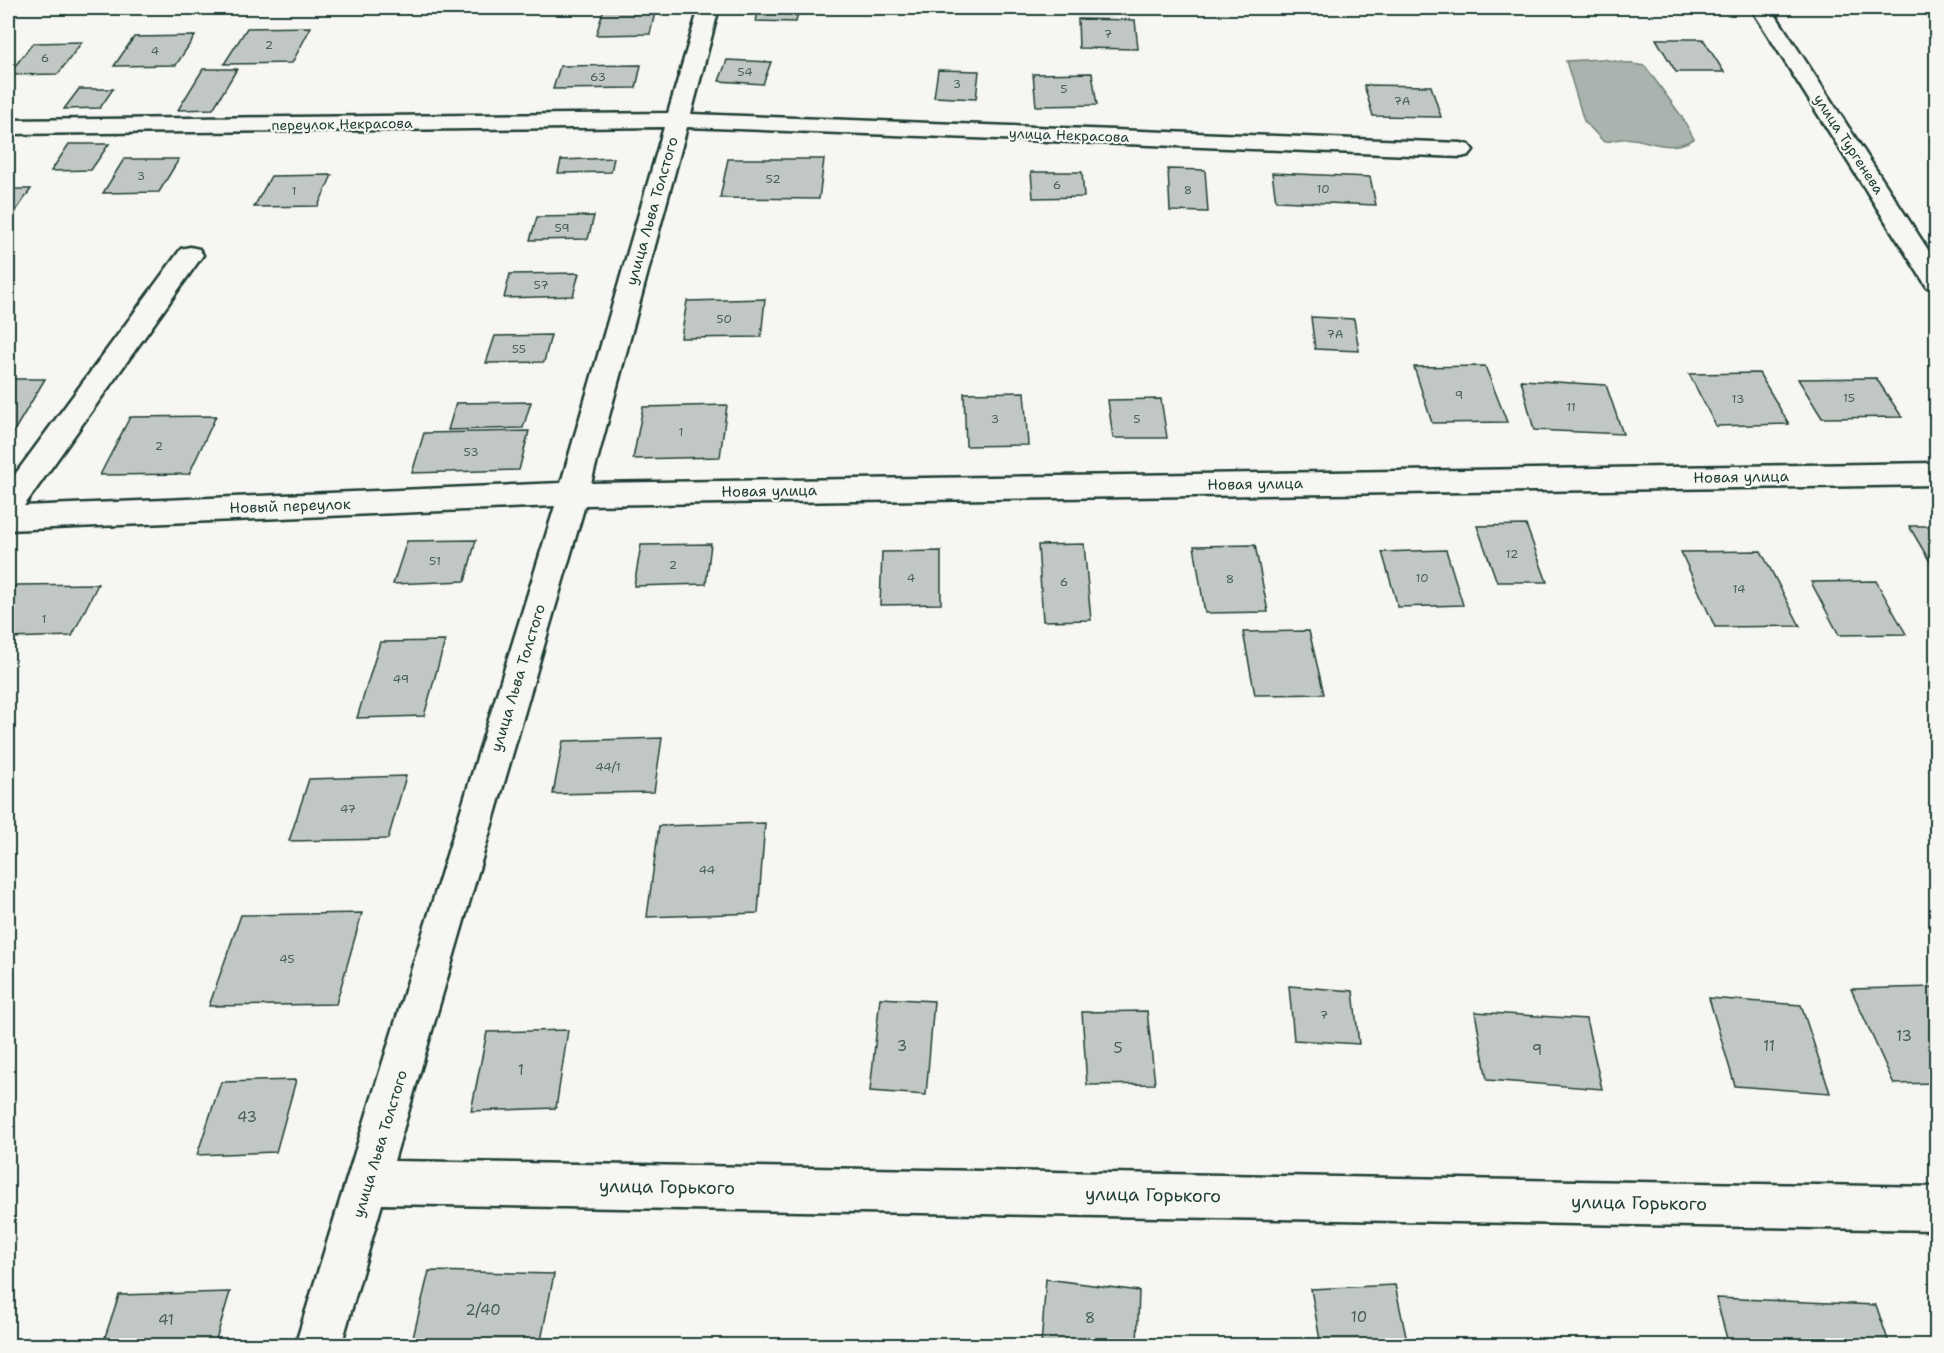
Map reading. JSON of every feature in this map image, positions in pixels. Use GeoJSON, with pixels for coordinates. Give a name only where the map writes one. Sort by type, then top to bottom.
{"type":"FeatureCollection","features":[{"type":"Feature","properties":{"kind":"street","name":"улица Льва Толстого"},"geometry":{"type":"LineString","coordinates":[[318,1346],[369,1182],[573,494],[709,8]]}},
{"type":"Feature","properties":{"kind":"street","name":"улица Тургенева"},"geometry":{"type":"LineString","coordinates":[[1761,8],[1936,281]]}},
{"type":"Feature","properties":{"kind":"street","name":"переулок Некрасова"},"geometry":{"type":"LineString","coordinates":[[8,127],[677,120]]}},
{"type":"Feature","properties":{"kind":"street","name":"улица Некрасова"},"geometry":{"type":"LineString","coordinates":[[677,120],[1461,150]]}},
{"type":"Feature","properties":{"kind":"street"},"geometry":{"type":"LineString","coordinates":[[8,506],[190,255]]}},
{"type":"Feature","properties":{"kind":"street","name":"Новая улица"},"geometry":{"type":"LineString","coordinates":[[573,494],[1936,474]]}},
{"type":"Feature","properties":{"kind":"street","name":"Новый переулок"},"geometry":{"type":"LineString","coordinates":[[8,518],[573,494]]}},
{"type":"Feature","properties":{"kind":"street","name":"улица Горького"},"geometry":{"type":"LineString","coordinates":[[369,1182],[1936,1209]]}},
{"type":"Feature","properties":{"kind":"shaded area"},"geometry":{"type":"Polygon","coordinates":[[[1601,59],[1645,66],[1682,117],[1694,139],[1671,146],[1630,139],[1604,142],[1584,121],[1566,61],[1601,59]]]}},
{"type":"Feature","properties":{"kind":"building"},"geometry":{"type":"Polygon","coordinates":[[[604,8],[656,8],[650,34],[596,35],[604,8]]]}},
{"type":"Feature","properties":{"kind":"building"},"geometry":{"type":"Polygon","coordinates":[[[759,8],[799,8],[796,22],[756,21],[759,8]]]}},
{"type":"Feature","properties":{"kind":"building"},"geometry":{"type":"Polygon","coordinates":[[[1078,19],[1135,20],[1138,49],[1079,48],[1078,19]]]}},
{"type":"Feature","properties":{"kind":"building"},"geometry":{"type":"Polygon","coordinates":[[[311,27],[292,63],[224,64],[247,28],[311,27]]]}},
{"type":"Feature","properties":{"kind":"building"},"geometry":{"type":"Polygon","coordinates":[[[195,36],[176,65],[114,66],[134,37],[195,36]]]}},
{"type":"Feature","properties":{"kind":"building"},"geometry":{"type":"Polygon","coordinates":[[[1656,39],[1703,39],[1724,72],[1676,72],[1656,39]]]}},
{"type":"Feature","properties":{"kind":"building"},"geometry":{"type":"Polygon","coordinates":[[[82,42],[58,74],[8,75],[33,43],[82,42]]]}},
{"type":"Feature","properties":{"kind":"building"},"geometry":{"type":"Polygon","coordinates":[[[727,60],[771,62],[763,84],[719,81],[727,60]]]}},
{"type":"Feature","properties":{"kind":"building"},"geometry":{"type":"Polygon","coordinates":[[[641,65],[636,88],[553,89],[560,66],[641,65]]]}},
{"type":"Feature","properties":{"kind":"building"},"geometry":{"type":"Polygon","coordinates":[[[203,69],[237,69],[213,109],[178,110],[203,69]]]}},
{"type":"Feature","properties":{"kind":"building"},"geometry":{"type":"Polygon","coordinates":[[[938,70],[979,71],[976,99],[934,97],[938,70]]]}},
{"type":"Feature","properties":{"kind":"building"},"geometry":{"type":"Polygon","coordinates":[[[1092,73],[1097,105],[1036,106],[1033,74],[1092,73]]]}},
{"type":"Feature","properties":{"kind":"building"},"geometry":{"type":"Polygon","coordinates":[[[1364,85],[1431,86],[1441,117],[1373,116],[1364,85]]]}},
{"type":"Feature","properties":{"kind":"building"},"geometry":{"type":"Polygon","coordinates":[[[79,89],[113,89],[100,108],[64,109],[79,89]]]}},
{"type":"Feature","properties":{"kind":"building"},"geometry":{"type":"Polygon","coordinates":[[[69,144],[109,144],[91,170],[51,171],[69,144]]]}},
{"type":"Feature","properties":{"kind":"building"},"geometry":{"type":"Polygon","coordinates":[[[614,158],[611,172],[558,173],[561,160],[614,158]]]}},
{"type":"Feature","properties":{"kind":"building"},"geometry":{"type":"Polygon","coordinates":[[[124,159],[179,159],[159,192],[103,193],[124,159]]]}},
{"type":"Feature","properties":{"kind":"building"},"geometry":{"type":"Polygon","coordinates":[[[728,159],[824,159],[819,199],[720,198],[728,159]]]}},
{"type":"Feature","properties":{"kind":"building"},"geometry":{"type":"Polygon","coordinates":[[[1168,169],[1205,170],[1208,212],[1170,211],[1168,169]]]}},
{"type":"Feature","properties":{"kind":"building"},"geometry":{"type":"Polygon","coordinates":[[[1031,172],[1082,172],[1084,197],[1033,198],[1031,172]]]}},
{"type":"Feature","properties":{"kind":"building"},"geometry":{"type":"Polygon","coordinates":[[[1272,173],[1370,177],[1376,205],[1276,201],[1272,173]]]}},
{"type":"Feature","properties":{"kind":"building"},"geometry":{"type":"Polygon","coordinates":[[[332,175],[318,206],[254,207],[271,176],[332,175]]]}},
{"type":"Feature","properties":{"kind":"building"},"geometry":{"type":"Polygon","coordinates":[[[8,189],[31,189],[8,222],[8,189]]]}},
{"type":"Feature","properties":{"kind":"building"},"geometry":{"type":"Polygon","coordinates":[[[594,216],[588,239],[530,240],[537,217],[594,216]]]}},
{"type":"Feature","properties":{"kind":"building"},"geometry":{"type":"Polygon","coordinates":[[[579,273],[573,296],[504,298],[510,274],[579,273]]]}},
{"type":"Feature","properties":{"kind":"building"},"geometry":{"type":"Polygon","coordinates":[[[765,299],[761,337],[681,338],[687,301],[765,299]]]}},
{"type":"Feature","properties":{"kind":"building"},"geometry":{"type":"Polygon","coordinates":[[[1311,317],[1354,319],[1359,351],[1315,349],[1311,317]]]}},
{"type":"Feature","properties":{"kind":"building"},"geometry":{"type":"Polygon","coordinates":[[[551,335],[544,362],[486,363],[495,336],[551,335]]]}},
{"type":"Feature","properties":{"kind":"building"},"geometry":{"type":"Polygon","coordinates":[[[1485,366],[1507,422],[1432,423],[1414,367],[1485,366]]]}},
{"type":"Feature","properties":{"kind":"building"},"geometry":{"type":"Polygon","coordinates":[[[1759,373],[1789,424],[1716,426],[1689,374],[1759,373]]]}},
{"type":"Feature","properties":{"kind":"building"},"geometry":{"type":"Polygon","coordinates":[[[1876,378],[1902,417],[1822,418],[1798,379],[1876,378]]]}},
{"type":"Feature","properties":{"kind":"building"},"geometry":{"type":"Polygon","coordinates":[[[8,379],[45,379],[8,441],[8,379]]]}},
{"type":"Feature","properties":{"kind":"building"},"geometry":{"type":"Polygon","coordinates":[[[1521,380],[1606,385],[1623,434],[1534,430],[1521,380]]]}},
{"type":"Feature","properties":{"kind":"building"},"geometry":{"type":"Polygon","coordinates":[[[1024,392],[1028,445],[966,446],[964,393],[1024,392]]]}},
{"type":"Feature","properties":{"kind":"building"},"geometry":{"type":"Polygon","coordinates":[[[1161,399],[1167,438],[1113,438],[1108,400],[1161,399]]]}},
{"type":"Feature","properties":{"kind":"building"},"geometry":{"type":"Polygon","coordinates":[[[531,402],[523,428],[448,430],[456,403],[531,402]]]}},
{"type":"Feature","properties":{"kind":"building"},"geometry":{"type":"Polygon","coordinates":[[[727,405],[720,457],[633,459],[643,407],[727,405]]]}},
{"type":"Feature","properties":{"kind":"building"},"geometry":{"type":"Polygon","coordinates":[[[216,416],[189,474],[100,475],[130,417],[216,416]]]}},
{"type":"Feature","properties":{"kind":"building"},"geometry":{"type":"Polygon","coordinates":[[[529,431],[519,470],[412,473],[424,433],[529,431]]]}},
{"type":"Feature","properties":{"kind":"building"},"geometry":{"type":"Polygon","coordinates":[[[1526,525],[1547,582],[1497,582],[1477,526],[1526,525]]]}},
{"type":"Feature","properties":{"kind":"building"},"geometry":{"type":"Polygon","coordinates":[[[1909,526],[1936,526],[1936,572],[1909,526]]]}},
{"type":"Feature","properties":{"kind":"building"},"geometry":{"type":"Polygon","coordinates":[[[476,540],[465,581],[393,584],[407,541],[476,540]]]}},
{"type":"Feature","properties":{"kind":"building"},"geometry":{"type":"Polygon","coordinates":[[[711,544],[706,584],[634,586],[641,545],[711,544]]]}},
{"type":"Feature","properties":{"kind":"building"},"geometry":{"type":"Polygon","coordinates":[[[1084,544],[1091,620],[1043,621],[1038,545],[1084,544]]]}},
{"type":"Feature","properties":{"kind":"building"},"geometry":{"type":"Polygon","coordinates":[[[1255,545],[1268,612],[1205,613],[1194,546],[1255,545]]]}},
{"type":"Feature","properties":{"kind":"building"},"geometry":{"type":"Polygon","coordinates":[[[1446,550],[1463,605],[1398,607],[1382,552],[1446,550]]]}},
{"type":"Feature","properties":{"kind":"building"},"geometry":{"type":"Polygon","coordinates":[[[941,551],[941,604],[880,605],[882,552],[941,551]]]}},
{"type":"Feature","properties":{"kind":"building"},"geometry":{"type":"Polygon","coordinates":[[[1761,551],[1800,626],[1715,627],[1681,552],[1761,551]]]}},
{"type":"Feature","properties":{"kind":"building"},"geometry":{"type":"Polygon","coordinates":[[[1876,581],[1906,634],[1839,635],[1811,582],[1876,581]]]}},
{"type":"Feature","properties":{"kind":"building"},"geometry":{"type":"Polygon","coordinates":[[[98,584],[72,636],[8,638],[8,601],[16,585],[98,584]]]}},
{"type":"Feature","properties":{"kind":"building"},"geometry":{"type":"Polygon","coordinates":[[[1309,631],[1324,694],[1255,695],[1243,632],[1309,631]]]}},
{"type":"Feature","properties":{"kind":"building"},"geometry":{"type":"Polygon","coordinates":[[[445,641],[424,716],[357,718],[380,642],[445,641]]]}},
{"type":"Feature","properties":{"kind":"building"},"geometry":{"type":"Polygon","coordinates":[[[662,738],[654,792],[553,794],[563,741],[662,738]]]}},
{"type":"Feature","properties":{"kind":"building"},"geometry":{"type":"Polygon","coordinates":[[[406,776],[388,839],[289,841],[309,779],[406,776]]]}},
{"type":"Feature","properties":{"kind":"building"},"geometry":{"type":"Polygon","coordinates":[[[765,823],[758,913],[647,917],[659,826],[765,823]]]}},
{"type":"Feature","properties":{"kind":"building"},"geometry":{"type":"Polygon","coordinates":[[[362,913],[336,1004],[209,1006],[241,915],[362,913]]]}},
{"type":"Feature","properties":{"kind":"building"},"geometry":{"type":"Polygon","coordinates":[[[1289,986],[1353,991],[1359,1044],[1294,1040],[1289,986]]]}},
{"type":"Feature","properties":{"kind":"building"},"geometry":{"type":"Polygon","coordinates":[[[1936,987],[1936,1083],[1894,1084],[1851,989],[1936,987]]]}},
{"type":"Feature","properties":{"kind":"building"},"geometry":{"type":"Polygon","coordinates":[[[880,998],[934,1001],[926,1095],[870,1091],[880,998]]]}},
{"type":"Feature","properties":{"kind":"building"},"geometry":{"type":"Polygon","coordinates":[[[1709,998],[1801,1005],[1830,1093],[1735,1086],[1709,998]]]}},
{"type":"Feature","properties":{"kind":"building"},"geometry":{"type":"Polygon","coordinates":[[[1147,1011],[1155,1084],[1087,1085],[1082,1012],[1147,1011]]]}},
{"type":"Feature","properties":{"kind":"building"},"geometry":{"type":"Polygon","coordinates":[[[1475,1012],[1586,1019],[1602,1089],[1487,1080],[1475,1012]]]}},
{"type":"Feature","properties":{"kind":"building"},"geometry":{"type":"Polygon","coordinates":[[[568,1030],[556,1108],[471,1111],[487,1032],[568,1030]]]}},
{"type":"Feature","properties":{"kind":"building"},"geometry":{"type":"Polygon","coordinates":[[[296,1080],[276,1152],[197,1155],[221,1082],[296,1080]]]}},
{"type":"Feature","properties":{"kind":"building"},"geometry":{"type":"Polygon","coordinates":[[[429,1271],[554,1274],[540,1346],[411,1346],[429,1271]]]}},
{"type":"Feature","properties":{"kind":"building"},"geometry":{"type":"Polygon","coordinates":[[[1046,1279],[1139,1291],[1137,1346],[1041,1346],[1046,1279]]]}},
{"type":"Feature","properties":{"kind":"building"},"geometry":{"type":"Polygon","coordinates":[[[1395,1285],[1408,1346],[1321,1346],[1311,1289],[1395,1285]]]}},
{"type":"Feature","properties":{"kind":"building"},"geometry":{"type":"Polygon","coordinates":[[[230,1292],[214,1346],[102,1346],[119,1295],[230,1292]]]}},
{"type":"Feature","properties":{"kind":"building"},"geometry":{"type":"Polygon","coordinates":[[[1716,1298],[1876,1305],[1890,1346],[1729,1346],[1716,1298]]]}}]}
